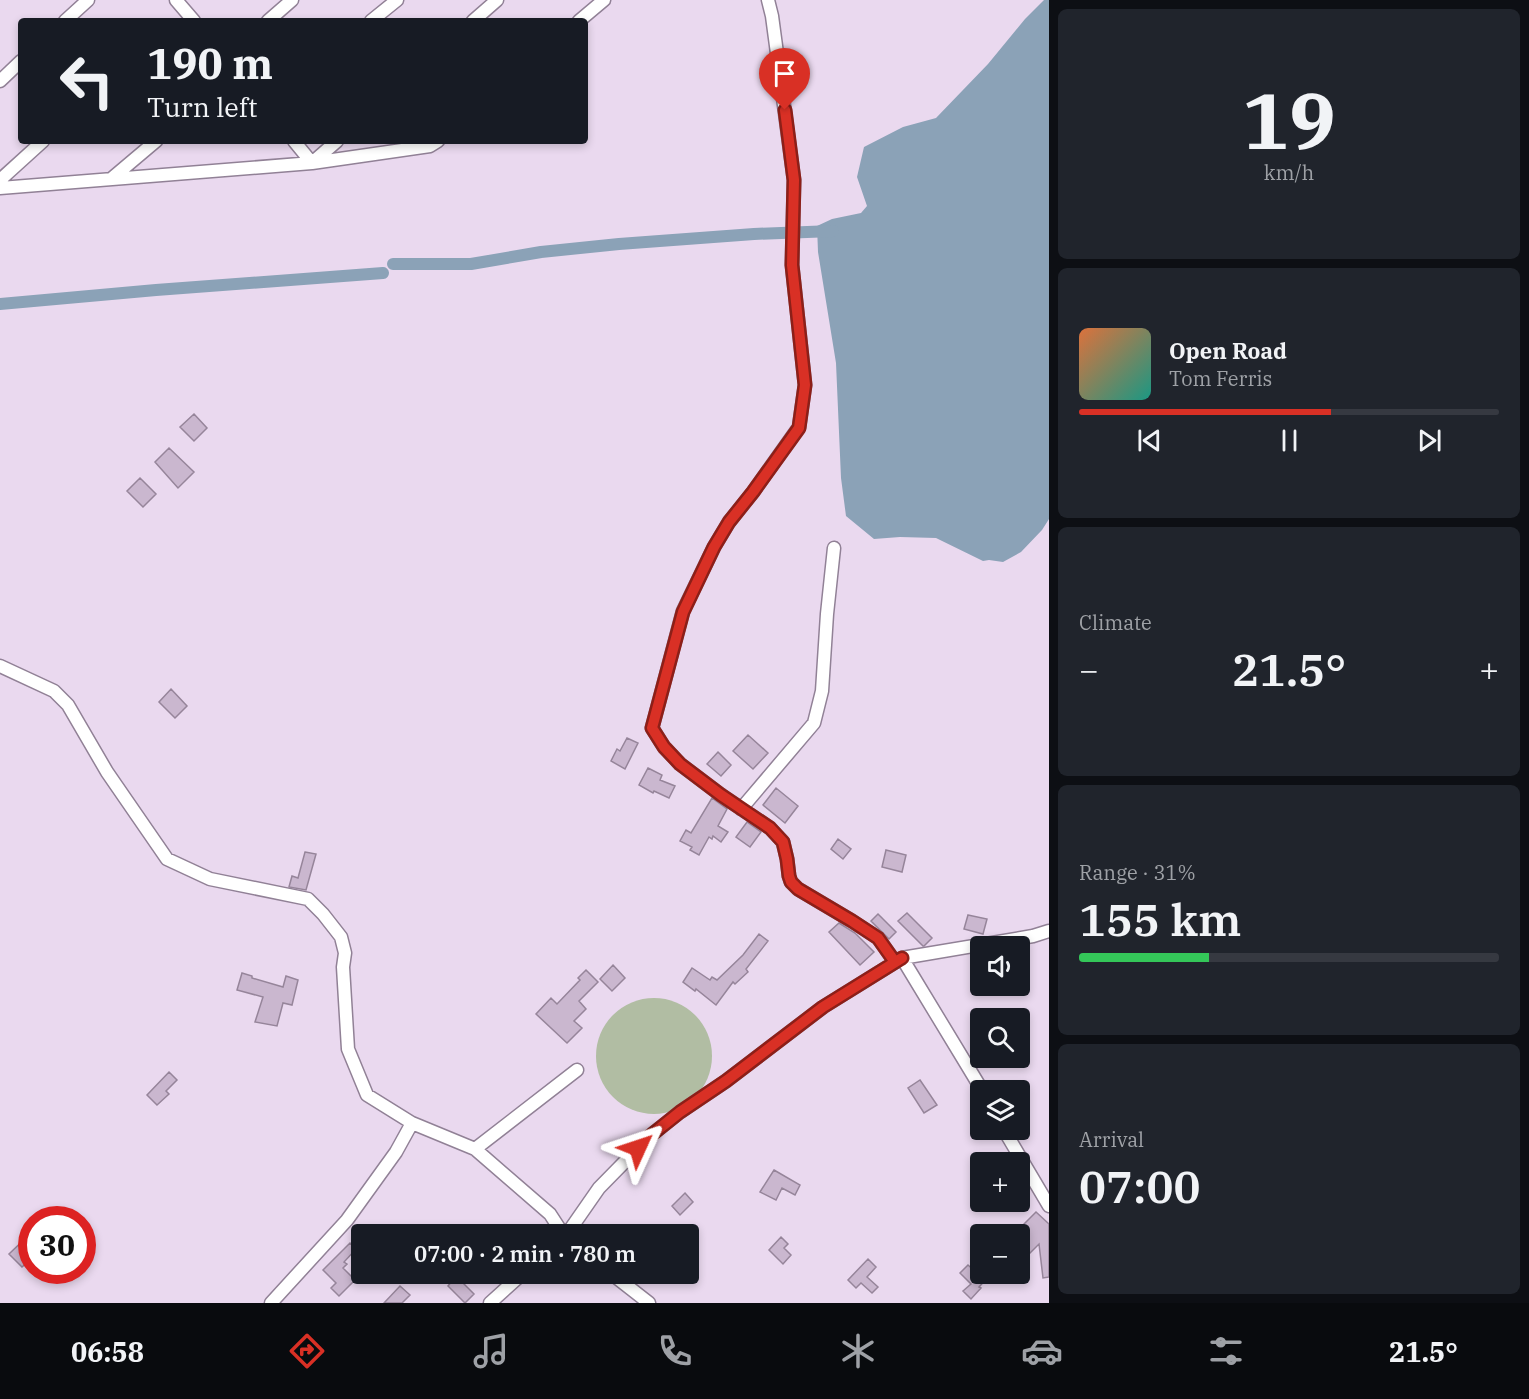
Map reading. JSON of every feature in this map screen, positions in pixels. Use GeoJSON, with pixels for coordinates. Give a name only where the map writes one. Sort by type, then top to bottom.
{"type":"FeatureCollection","features":[{"type":"Feature","properties":{"kind":"street"},"geometry":{"type":"LineString","coordinates":[[68,18],[88,0]]}},
{"type":"Feature","properties":{"kind":"street"},"geometry":{"type":"LineString","coordinates":[[178,0],[190,16]]}},
{"type":"Feature","properties":{"kind":"street"},"geometry":{"type":"LineString","coordinates":[[271,18],[292,0]]}},
{"type":"Feature","properties":{"kind":"street"},"geometry":{"type":"LineString","coordinates":[[375,18],[397,0]]}},
{"type":"Feature","properties":{"kind":"street"},"geometry":{"type":"LineString","coordinates":[[476,18],[497,0]]}},
{"type":"Feature","properties":{"kind":"street"},"geometry":{"type":"LineString","coordinates":[[583,18],[604,0]]}},
{"type":"Feature","properties":{"kind":"street"},"geometry":{"type":"LineString","coordinates":[[768,0],[794,180],[792,265],[805,385],[799,428],[729,522],[709,558],[683,612],[652,728],[664,747],[680,764],[770,828],[783,842],[791,882],[798,889],[878,938],[895,962],[902,958],[1033,936],[1049,931]]}},
{"type":"Feature","properties":{"kind":"street"},"geometry":{"type":"LineString","coordinates":[[0,81],[18,65]]}},
{"type":"Feature","properties":{"kind":"street"},"geometry":{"type":"LineString","coordinates":[[0,180],[40,144]]}},
{"type":"Feature","properties":{"kind":"street"},"geometry":{"type":"LineString","coordinates":[[111,179],[152,144]]}},
{"type":"Feature","properties":{"kind":"street"},"geometry":{"type":"LineString","coordinates":[[296,144],[312,163]]}},
{"type":"Feature","properties":{"kind":"street"},"geometry":{"type":"LineString","coordinates":[[312,163],[334,144]]}},
{"type":"Feature","properties":{"kind":"street"},"geometry":{"type":"LineString","coordinates":[[0,188],[312,163],[433,144]]}},
{"type":"Feature","properties":{"kind":"street"},"geometry":{"type":"LineString","coordinates":[[741,809],[814,723],[822,691],[834,548]]}},
{"type":"Feature","properties":{"kind":"street"},"geometry":{"type":"LineString","coordinates":[[0,666],[54,691],[68,705],[106,772],[167,859],[210,879],[308,899],[323,914],[341,937],[345,953],[343,967],[348,1049],[367,1095],[412,1123],[475,1149],[550,1214],[558,1224]]}},
{"type":"Feature","properties":{"kind":"street"},"geometry":{"type":"LineString","coordinates":[[902,958],[976,1080]]}},
{"type":"Feature","properties":{"kind":"street"},"geometry":{"type":"LineString","coordinates":[[572,1224],[599,1188],[650,1136],[823,1007],[902,958]]}},
{"type":"Feature","properties":{"kind":"street"},"geometry":{"type":"LineString","coordinates":[[475,1149],[577,1070]]}},
{"type":"Feature","properties":{"kind":"street"},"geometry":{"type":"LineString","coordinates":[[271,1303],[347,1220],[396,1152],[412,1123]]}},
{"type":"Feature","properties":{"kind":"street"},"geometry":{"type":"LineString","coordinates":[[1010,1140],[1049,1206]]}},
{"type":"Feature","properties":{"kind":"street"},"geometry":{"type":"LineString","coordinates":[[490,1303],[511,1284]]}},
{"type":"Feature","properties":{"kind":"street"},"geometry":{"type":"LineString","coordinates":[[625,1284],[649,1303]]}},
{"type":"Feature","properties":{"kind":"green space"},"geometry":{"type":"Polygon","coordinates":[[[654,998],[676,1003],[695,1015],[707,1034],[712,1056],[707,1078],[695,1097],[676,1109],[654,1114],[632,1109],[613,1097],[601,1078],[596,1056],[601,1034],[613,1015],[632,1003],[654,998]]]}},
{"type":"Feature","properties":{"kind":"water"},"geometry":{"type":"Polygon","coordinates":[[[1044,0],[1049,0],[1049,519],[1021,552],[1003,562],[983,561],[936,538],[874,539],[846,516],[841,478],[836,363],[818,252],[817,226],[832,219],[861,213],[867,206],[857,177],[864,147],[903,127],[936,118],[988,64],[1044,0]]]}},
{"type":"Feature","properties":{"kind":"building"},"geometry":{"type":"Polygon","coordinates":[[[194,414],[207,428],[194,441],[180,427],[194,414]]]}},
{"type":"Feature","properties":{"kind":"building"},"geometry":{"type":"Polygon","coordinates":[[[169,448],[194,472],[178,488],[155,462],[169,448]]]}},
{"type":"Feature","properties":{"kind":"building"},"geometry":{"type":"Polygon","coordinates":[[[140,478],[156,494],[143,507],[127,491],[140,478]]]}},
{"type":"Feature","properties":{"kind":"building"},"geometry":{"type":"Polygon","coordinates":[[[171,689],[187,706],[175,718],[159,702],[171,689]]]}},
{"type":"Feature","properties":{"kind":"building"},"geometry":{"type":"Polygon","coordinates":[[[748,735],[768,753],[753,769],[733,751],[748,735]]]}},
{"type":"Feature","properties":{"kind":"building"},"geometry":{"type":"Polygon","coordinates":[[[627,738],[638,743],[625,769],[611,761],[617,749],[620,751],[627,738]]]}},
{"type":"Feature","properties":{"kind":"building"},"geometry":{"type":"Polygon","coordinates":[[[718,752],[731,765],[721,776],[707,764],[718,752]]]}},
{"type":"Feature","properties":{"kind":"building"},"geometry":{"type":"Polygon","coordinates":[[[648,768],[662,775],[660,780],[675,786],[669,798],[639,785],[648,768]]]}},
{"type":"Feature","properties":{"kind":"building"},"geometry":{"type":"Polygon","coordinates":[[[776,788],[798,806],[785,823],[763,805],[776,788]]]}},
{"type":"Feature","properties":{"kind":"building"},"geometry":{"type":"Polygon","coordinates":[[[712,798],[727,809],[718,826],[728,832],[721,842],[713,836],[712,839],[709,837],[699,855],[690,850],[692,847],[680,841],[686,830],[691,833],[712,798]]]}},
{"type":"Feature","properties":{"kind":"building"},"geometry":{"type":"Polygon","coordinates":[[[747,822],[761,832],[750,847],[736,837],[747,822]]]}},
{"type":"Feature","properties":{"kind":"building"},"geometry":{"type":"Polygon","coordinates":[[[838,839],[851,849],[843,859],[831,849],[838,839]]]}},
{"type":"Feature","properties":{"kind":"building"},"geometry":{"type":"Polygon","coordinates":[[[886,850],[906,855],[902,872],[882,867],[886,850]]]}},
{"type":"Feature","properties":{"kind":"building"},"geometry":{"type":"Polygon","coordinates":[[[305,852],[316,854],[306,890],[289,887],[292,876],[298,878],[305,852]]]}},
{"type":"Feature","properties":{"kind":"building"},"geometry":{"type":"Polygon","coordinates":[[[907,913],[932,938],[924,946],[898,921],[907,913]]]}},
{"type":"Feature","properties":{"kind":"building"},"geometry":{"type":"Polygon","coordinates":[[[878,914],[896,932],[889,939],[871,921],[878,914]]]}},
{"type":"Feature","properties":{"kind":"building"},"geometry":{"type":"Polygon","coordinates":[[[968,915],[987,919],[983,934],[964,929],[968,915]]]}},
{"type":"Feature","properties":{"kind":"building"},"geometry":{"type":"Polygon","coordinates":[[[839,923],[855,933],[874,952],[860,965],[829,932],[839,923]]]}},
{"type":"Feature","properties":{"kind":"building"},"geometry":{"type":"Polygon","coordinates":[[[759,934],[768,941],[746,969],[748,972],[735,984],[733,982],[716,1005],[683,982],[692,968],[710,980],[712,977],[717,980],[743,955],[759,934]]]}},
{"type":"Feature","properties":{"kind":"building"},"geometry":{"type":"Polygon","coordinates":[[[613,965],[625,978],[612,991],[600,979],[613,965]]]}},
{"type":"Feature","properties":{"kind":"building"},"geometry":{"type":"Polygon","coordinates":[[[586,970],[598,982],[579,1001],[586,1009],[574,1021],[582,1028],[567,1043],[536,1014],[551,998],[557,1004],[580,980],[578,978],[586,970]]]}},
{"type":"Feature","properties":{"kind":"building"},"geometry":{"type":"Polygon","coordinates":[[[242,973],[283,987],[286,976],[298,980],[292,1005],[283,1003],[277,1026],[255,1022],[263,997],[237,990],[242,973]]]}},
{"type":"Feature","properties":{"kind":"building"},"geometry":{"type":"Polygon","coordinates":[[[169,1072],[177,1080],[166,1091],[169,1094],[157,1105],[147,1095],[169,1072]]]}},
{"type":"Feature","properties":{"kind":"building"},"geometry":{"type":"Polygon","coordinates":[[[920,1080],[937,1105],[924,1113],[908,1088],[920,1080]]]}},
{"type":"Feature","properties":{"kind":"building"},"geometry":{"type":"Polygon","coordinates":[[[774,1170],[800,1185],[795,1195],[782,1188],[776,1200],[760,1192],[774,1170]]]}},
{"type":"Feature","properties":{"kind":"building"},"geometry":{"type":"Polygon","coordinates":[[[685,1193],[693,1202],[680,1215],[672,1206],[685,1193]]]}},
{"type":"Feature","properties":{"kind":"building"},"geometry":{"type":"Polygon","coordinates":[[[1036,1212],[1049,1224],[1049,1277],[1043,1278],[1039,1244],[1030,1253],[1030,1224],[1024,1224],[1036,1212]]]}},
{"type":"Feature","properties":{"kind":"building"},"geometry":{"type":"Polygon","coordinates":[[[781,1237],[788,1244],[784,1248],[791,1255],[783,1264],[769,1250],[781,1237]]]}},
{"type":"Feature","properties":{"kind":"building"},"geometry":{"type":"Polygon","coordinates":[[[351,1244],[351,1254],[344,1262],[347,1264],[343,1268],[351,1276],[351,1284],[339,1296],[331,1288],[336,1283],[323,1270],[351,1244]]]}},
{"type":"Feature","properties":{"kind":"building"},"geometry":{"type":"Polygon","coordinates":[[[18,1245],[18,1263],[9,1254],[18,1245]]]}},
{"type":"Feature","properties":{"kind":"building"},"geometry":{"type":"Polygon","coordinates":[[[868,1259],[876,1267],[867,1277],[878,1287],[872,1293],[861,1283],[856,1288],[848,1280],[868,1259]]]}},
{"type":"Feature","properties":{"kind":"building"},"geometry":{"type":"Polygon","coordinates":[[[968,1265],[970,1267],[970,1283],[960,1273],[968,1265]]]}},
{"type":"Feature","properties":{"kind":"building"},"geometry":{"type":"Polygon","coordinates":[[[464,1284],[474,1294],[465,1303],[448,1286],[464,1284]]]}},
{"type":"Feature","properties":{"kind":"building"},"geometry":{"type":"Polygon","coordinates":[[[971,1284],[982,1284],[971,1299],[963,1291],[971,1284]]]}},
{"type":"Feature","properties":{"kind":"building"},"geometry":{"type":"Polygon","coordinates":[[[400,1286],[410,1295],[402,1303],[384,1303],[400,1286]]]}},
{"type":"Feature","properties":{"kind":"waterway"},"geometry":{"type":"LineString","coordinates":[[393,264],[471,264],[541,252],[619,244],[833,231]]}},
{"type":"Feature","properties":{"kind":"waterway"},"geometry":{"type":"LineString","coordinates":[[0,304],[383,273]]}},
{"type":"Feature","properties":{"kind":"route"},"geometry":{"type":"LineString","coordinates":[[638,1148],[680,1112],[726,1081],[823,1007],[902,958],[895,962],[878,938],[798,889],[789,876],[783,842],[770,828],[680,764],[664,747],[652,728],[683,612],[714,547],[729,522],[799,428],[805,385],[792,265],[794,180],[785,110]]}}]}
